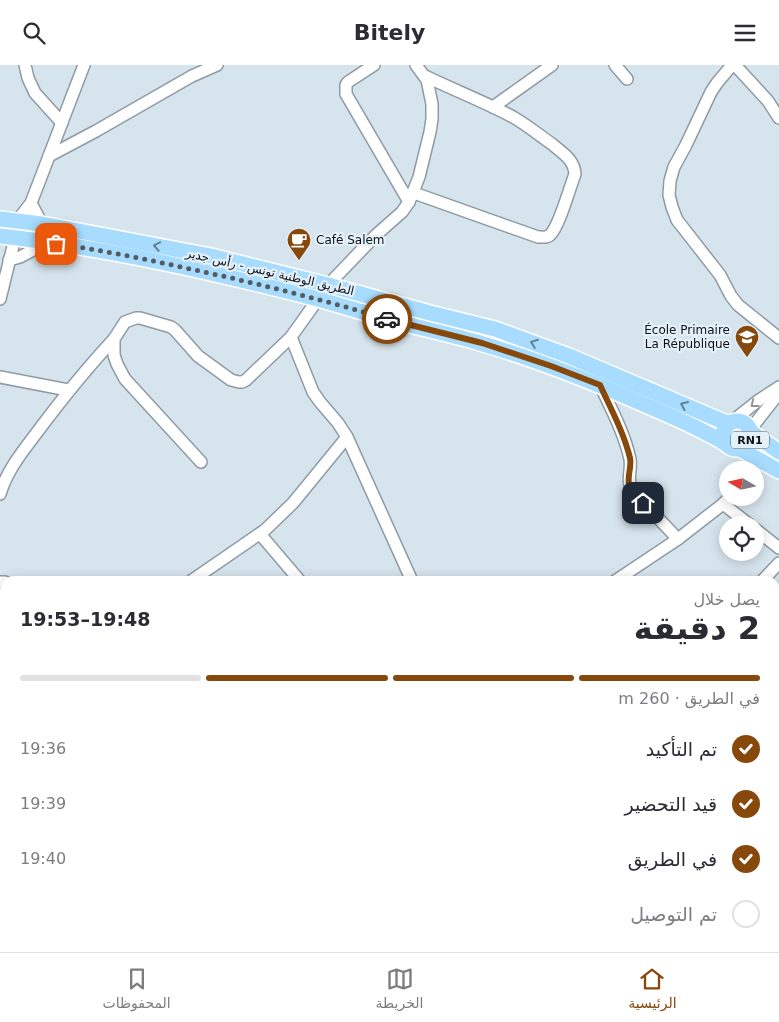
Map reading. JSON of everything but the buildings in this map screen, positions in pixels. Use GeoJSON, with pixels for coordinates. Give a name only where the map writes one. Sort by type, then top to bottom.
{"type":"FeatureCollection","features":[{"type":"Feature","properties":{"kind":"highway","name":"الطريق الوطنية تونس - رأس جدير"},"geometry":{"type":"LineString","coordinates":[[0,219],[42,224],[211,256],[494,329],[569,356],[730,423]]}},
{"type":"Feature","properties":{"kind":"highway","name":"الطريق الوطنية تونس - رأس جدير"},"geometry":{"type":"LineString","coordinates":[[8,237],[157,261],[239,279],[482,343],[600,385],[708,433],[726,444]]}},
{"type":"Feature","properties":{"kind":"highway","name":"RN1"},"geometry":{"type":"LineString","coordinates":[[734,422],[742,422],[748,426],[750,431],[750,441],[740,449],[732,449],[726,444],[723,435],[730,423],[734,422]]}},
{"type":"Feature","properties":{"kind":"highway","name":"RN1"},"geometry":{"type":"LineString","coordinates":[[750,431],[779,452]]}},
{"type":"Feature","properties":{"kind":"highway","name":"RN1"},"geometry":{"type":"LineString","coordinates":[[740,449],[753,461]]}},
{"type":"Feature","properties":{"kind":"highway","name":"RN1"},"geometry":{"type":"LineString","coordinates":[[764,467],[779,471]]}},
{"type":"Feature","properties":{"kind":"street"},"geometry":{"type":"LineString","coordinates":[[24,65],[35,93],[62,123]]}},
{"type":"Feature","properties":{"kind":"street"},"geometry":{"type":"LineString","coordinates":[[0,299],[9,260],[8,237],[32,203],[84,65]]}},
{"type":"Feature","properties":{"kind":"street"},"geometry":{"type":"LineString","coordinates":[[49,155],[96,131],[192,76],[217,65]]}},
{"type":"Feature","properties":{"kind":"street"},"geometry":{"type":"LineString","coordinates":[[374,65],[348,82],[346,94],[412,197],[538,237],[548,236],[552,233],[556,227],[575,174],[574,167],[567,156],[515,118],[422,69]]}},
{"type":"Feature","properties":{"kind":"street"},"geometry":{"type":"LineString","coordinates":[[493,107],[552,65]]}},
{"type":"Feature","properties":{"kind":"street"},"geometry":{"type":"LineString","coordinates":[[615,65],[627,79]]}},
{"type":"Feature","properties":{"kind":"street"},"geometry":{"type":"LineString","coordinates":[[779,118],[768,101],[733,65],[716,83],[674,167],[669,195],[678,220],[720,275],[731,296],[738,305],[779,339]]}},
{"type":"Feature","properties":{"kind":"street"},"geometry":{"type":"LineString","coordinates":[[0,493],[11,468],[68,390],[114,339],[125,322],[140,318],[171,327],[198,356],[231,380],[238,382],[246,380],[291,337],[328,285],[376,235],[402,212],[412,197],[424,161],[432,119],[432,104],[427,80],[422,69]]}},
{"type":"Feature","properties":{"kind":"street"},"geometry":{"type":"LineString","coordinates":[[9,260],[20,257],[34,249],[40,242],[42,224],[32,203]]}},
{"type":"Feature","properties":{"kind":"street"},"geometry":{"type":"LineString","coordinates":[[291,337],[313,392],[347,437],[410,576]]}},
{"type":"Feature","properties":{"kind":"street"},"geometry":{"type":"LineString","coordinates":[[114,339],[114,355],[125,379],[201,462]]}},
{"type":"Feature","properties":{"kind":"street"},"geometry":{"type":"LineString","coordinates":[[0,377],[68,390]]}},
{"type":"Feature","properties":{"kind":"street"},"geometry":{"type":"LineString","coordinates":[[600,385],[630,458],[629,485],[632,491],[678,539]]}},
{"type":"Feature","properties":{"kind":"street"},"geometry":{"type":"LineString","coordinates":[[730,423],[779,387]]}},
{"type":"Feature","properties":{"kind":"street"},"geometry":{"type":"LineString","coordinates":[[750,431],[779,393]]}},
{"type":"Feature","properties":{"kind":"street"},"geometry":{"type":"LineString","coordinates":[[198,576],[260,533],[293,503],[347,437]]}},
{"type":"Feature","properties":{"kind":"street"},"geometry":{"type":"LineString","coordinates":[[622,576],[678,539],[720,506]]}},
{"type":"Feature","properties":{"kind":"street"},"geometry":{"type":"LineString","coordinates":[[731,506],[741,516]]}},
{"type":"Feature","properties":{"kind":"street"},"geometry":{"type":"LineString","coordinates":[[260,533],[296,576]]}},
{"type":"Feature","properties":{"kind":"street"},"geometry":{"type":"LineString","coordinates":[[764,536],[779,548]]}},
{"type":"Feature","properties":{"kind":"street"},"geometry":{"type":"LineString","coordinates":[[767,576],[779,563]]}},
{"type":"Feature","properties":{"kind":"way so far"},"geometry":{"type":"LineString","coordinates":[[56,244],[157,261],[239,279],[387,319]]}},
{"type":"Feature","properties":{"kind":"place","name":"Café Salem"},"geometry":{"type":"Point","coordinates":[299,261]}},
{"type":"Feature","properties":{"kind":"place","name":"École Primaire La République"},"geometry":{"type":"Point","coordinates":[747,358]}},
{"type":"Feature","properties":{"kind":"route"},"geometry":{"type":"LineString","coordinates":[[387,319],[482,343],[600,385],[630,458],[629,485],[643,503]]}}]}
